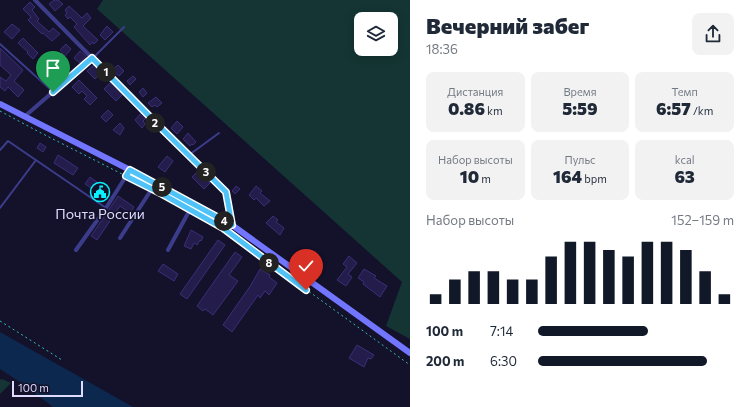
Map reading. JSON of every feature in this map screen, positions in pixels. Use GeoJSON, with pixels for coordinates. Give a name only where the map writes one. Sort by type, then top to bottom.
{"type":"FeatureCollection","features":[{"type":"Feature","properties":{"kind":"main road"},"geometry":{"type":"LineString","coordinates":[[0,104],[130,170],[154,186],[193,204],[232,225],[410,353]]}},
{"type":"Feature","properties":{"kind":"street"},"geometry":{"type":"LineString","coordinates":[[35,0],[226,192],[232,225]]}},
{"type":"Feature","properties":{"kind":"street"},"geometry":{"type":"LineString","coordinates":[[24,117],[92,58]]}},
{"type":"Feature","properties":{"kind":"street"},"geometry":{"type":"LineString","coordinates":[[76,250],[106,208],[130,170]]}},
{"type":"Feature","properties":{"kind":"street"},"geometry":{"type":"LineString","coordinates":[[120,238],[154,186]]}},
{"type":"Feature","properties":{"kind":"street"},"geometry":{"type":"LineString","coordinates":[[168,250],[193,204]]}},
{"type":"Feature","properties":{"kind":"lane"},"geometry":{"type":"LineString","coordinates":[[92,58],[124,27]]}},
{"type":"Feature","properties":{"kind":"lane"},"geometry":{"type":"LineString","coordinates":[[0,44],[53,92]]}},
{"type":"Feature","properties":{"kind":"lane"},"geometry":{"type":"LineString","coordinates":[[188,155],[219,133]]}},
{"type":"Feature","properties":{"kind":"lane"},"geometry":{"type":"LineString","coordinates":[[0,150],[8,141],[106,208]]}},
{"type":"Feature","properties":{"kind":"lane"},"geometry":{"type":"LineString","coordinates":[[0,208],[36,160]]}},
{"type":"Feature","properties":{"kind":"path"},"geometry":{"type":"LineString","coordinates":[[0,111],[126,176],[154,186]]}},
{"type":"Feature","properties":{"kind":"path"},"geometry":{"type":"LineString","coordinates":[[162,194],[223,228],[410,365]]}},
{"type":"Feature","properties":{"kind":"path"},"geometry":{"type":"LineString","coordinates":[[0,321],[62,360]]}},
{"type":"Feature","properties":{"kind":"green space"},"geometry":{"type":"Polygon","coordinates":[[[103,0],[410,0],[410,339],[386,326],[402,282],[97,9],[103,0]]]}},
{"type":"Feature","properties":{"kind":"green space"},"geometry":{"type":"Polygon","coordinates":[[[2,379],[11,383],[0,394],[0,380],[2,379]]]}},
{"type":"Feature","properties":{"kind":"water"},"geometry":{"type":"Polygon","coordinates":[[[0,332],[133,407],[53,407],[0,369],[0,332]]]}},
{"type":"Feature","properties":{"kind":"building"},"geometry":{"type":"Polygon","coordinates":[[[54,0],[58,0],[63,4],[55,11],[49,4],[54,0]]]}},
{"type":"Feature","properties":{"kind":"building"},"geometry":{"type":"Polygon","coordinates":[[[30,2],[35,7],[32,10],[39,19],[37,21],[49,32],[53,28],[60,34],[52,41],[43,33],[42,34],[28,20],[31,17],[23,9],[30,2]]]}},
{"type":"Feature","properties":{"kind":"building"},"geometry":{"type":"Polygon","coordinates":[[[69,6],[82,18],[87,13],[91,18],[83,26],[98,40],[94,44],[93,42],[90,45],[74,27],[77,24],[70,17],[68,19],[65,15],[67,13],[65,10],[69,6]]]}},
{"type":"Feature","properties":{"kind":"building"},"geometry":{"type":"Polygon","coordinates":[[[12,24],[20,30],[12,39],[4,32],[12,24]]]}},
{"type":"Feature","properties":{"kind":"building"},"geometry":{"type":"Polygon","coordinates":[[[107,26],[113,32],[105,40],[100,35],[107,26]]]}},
{"type":"Feature","properties":{"kind":"building"},"geometry":{"type":"Polygon","coordinates":[[[23,38],[38,53],[33,59],[18,43],[23,38]]]}},
{"type":"Feature","properties":{"kind":"building"},"geometry":{"type":"Polygon","coordinates":[[[66,44],[71,49],[65,56],[60,50],[66,44]]]}},
{"type":"Feature","properties":{"kind":"building"},"geometry":{"type":"Polygon","coordinates":[[[0,48],[23,70],[14,81],[24,90],[18,97],[8,87],[5,91],[0,87],[0,77],[6,81],[11,75],[0,65],[0,48]]]}},
{"type":"Feature","properties":{"kind":"building"},"geometry":{"type":"Polygon","coordinates":[[[80,51],[86,56],[80,63],[74,58],[80,51]]]}},
{"type":"Feature","properties":{"kind":"building"},"geometry":{"type":"Polygon","coordinates":[[[52,57],[57,62],[50,68],[45,64],[52,57]]]}},
{"type":"Feature","properties":{"kind":"building"},"geometry":{"type":"Polygon","coordinates":[[[94,65],[99,70],[96,72],[99,75],[95,79],[87,71],[94,65]]]}},
{"type":"Feature","properties":{"kind":"building"},"geometry":{"type":"Polygon","coordinates":[[[118,65],[124,71],[119,76],[112,70],[118,65]]]}},
{"type":"Feature","properties":{"kind":"building"},"geometry":{"type":"Polygon","coordinates":[[[133,76],[136,79],[130,85],[127,81],[133,76]]]}},
{"type":"Feature","properties":{"kind":"building"},"geometry":{"type":"Polygon","coordinates":[[[79,80],[97,98],[90,105],[84,99],[87,96],[82,91],[79,94],[72,87],[79,80]]]}},
{"type":"Feature","properties":{"kind":"building"},"geometry":{"type":"Polygon","coordinates":[[[111,82],[123,94],[116,101],[104,89],[111,82]]]}},
{"type":"Feature","properties":{"kind":"building"},"geometry":{"type":"Polygon","coordinates":[[[143,88],[147,93],[143,97],[139,92],[143,88]]]}},
{"type":"Feature","properties":{"kind":"building"},"geometry":{"type":"Polygon","coordinates":[[[156,97],[162,103],[157,107],[155,105],[152,107],[148,103],[156,97]]]}},
{"type":"Feature","properties":{"kind":"building"},"geometry":{"type":"Polygon","coordinates":[[[108,110],[113,115],[106,122],[101,117],[108,110]]]}},
{"type":"Feature","properties":{"kind":"building"},"geometry":{"type":"Polygon","coordinates":[[[141,113],[146,118],[143,121],[145,124],[142,128],[135,120],[141,113]]]}},
{"type":"Feature","properties":{"kind":"building"},"geometry":{"type":"Polygon","coordinates":[[[177,121],[183,127],[177,134],[171,128],[177,121]]]}},
{"type":"Feature","properties":{"kind":"building"},"geometry":{"type":"Polygon","coordinates":[[[120,123],[124,128],[120,135],[113,130],[120,123]]]}},
{"type":"Feature","properties":{"kind":"building"},"geometry":{"type":"Polygon","coordinates":[[[188,133],[196,142],[190,146],[183,139],[188,133]]]}},
{"type":"Feature","properties":{"kind":"building"},"geometry":{"type":"Polygon","coordinates":[[[40,143],[46,147],[43,152],[37,148],[40,143]]]}},
{"type":"Feature","properties":{"kind":"building"},"geometry":{"type":"Polygon","coordinates":[[[58,155],[78,168],[73,175],[54,163],[58,155]]]}},
{"type":"Feature","properties":{"kind":"building"},"geometry":{"type":"Polygon","coordinates":[[[167,156],[173,161],[165,172],[158,167],[167,156]]]}},
{"type":"Feature","properties":{"kind":"building"},"geometry":{"type":"Polygon","coordinates":[[[198,171],[210,183],[204,189],[192,177],[198,171]]]}},
{"type":"Feature","properties":{"kind":"building"},"geometry":{"type":"Polygon","coordinates":[[[90,177],[109,191],[105,197],[85,184],[90,177]]]}},
{"type":"Feature","properties":{"kind":"building"},"geometry":{"type":"Polygon","coordinates":[[[236,186],[240,189],[235,194],[232,191],[236,186]]]}},
{"type":"Feature","properties":{"kind":"building"},"geometry":{"type":"Polygon","coordinates":[[[256,186],[262,191],[260,193],[270,201],[264,206],[256,198],[254,200],[249,195],[256,186]]]}},
{"type":"Feature","properties":{"kind":"building"},"geometry":{"type":"Polygon","coordinates":[[[118,196],[134,207],[130,213],[120,206],[97,240],[91,236],[118,196]]]}},
{"type":"Feature","properties":{"kind":"building"},"geometry":{"type":"Polygon","coordinates":[[[273,216],[278,220],[276,222],[284,228],[280,235],[266,223],[273,216]]]}},
{"type":"Feature","properties":{"kind":"building"},"geometry":{"type":"Polygon","coordinates":[[[191,230],[203,237],[197,245],[194,243],[191,249],[184,246],[191,230]]]}},
{"type":"Feature","properties":{"kind":"building"},"geometry":{"type":"Polygon","coordinates":[[[218,240],[225,245],[187,299],[180,294],[218,240]]]}},
{"type":"Feature","properties":{"kind":"building"},"geometry":{"type":"Polygon","coordinates":[[[235,252],[242,257],[229,275],[238,281],[213,315],[205,309],[203,311],[197,306],[235,252]]]}},
{"type":"Feature","properties":{"kind":"building"},"geometry":{"type":"Polygon","coordinates":[[[307,252],[314,257],[310,262],[304,257],[307,252]]]}},
{"type":"Feature","properties":{"kind":"building"},"geometry":{"type":"Polygon","coordinates":[[[349,256],[357,263],[348,274],[352,277],[346,286],[337,280],[347,267],[343,264],[349,256]]]}},
{"type":"Feature","properties":{"kind":"building"},"geometry":{"type":"Polygon","coordinates":[[[163,264],[178,274],[174,281],[158,271],[163,264]]]}},
{"type":"Feature","properties":{"kind":"building"},"geometry":{"type":"Polygon","coordinates":[[[260,269],[270,275],[269,277],[277,283],[269,295],[265,291],[260,298],[258,295],[232,332],[223,325],[251,285],[260,269]]]}},
{"type":"Feature","properties":{"kind":"building"},"geometry":{"type":"Polygon","coordinates":[[[364,269],[376,276],[374,278],[387,286],[380,297],[363,284],[364,282],[358,278],[364,269]]]}},
{"type":"Feature","properties":{"kind":"building"},"geometry":{"type":"Polygon","coordinates":[[[357,345],[374,355],[371,359],[368,358],[364,367],[349,358],[357,345]]]}},
{"type":"Feature","properties":{"kind":"place","name":"Почта России"},"geometry":{"type":"Point","coordinates":[100,192]}},
{"type":"Feature","properties":{"kind":"route"},"geometry":{"type":"LineString","coordinates":[[53,92],[92,58],[226,192],[232,225],[130,170],[126,176],[223,228],[306,290]]}}]}
